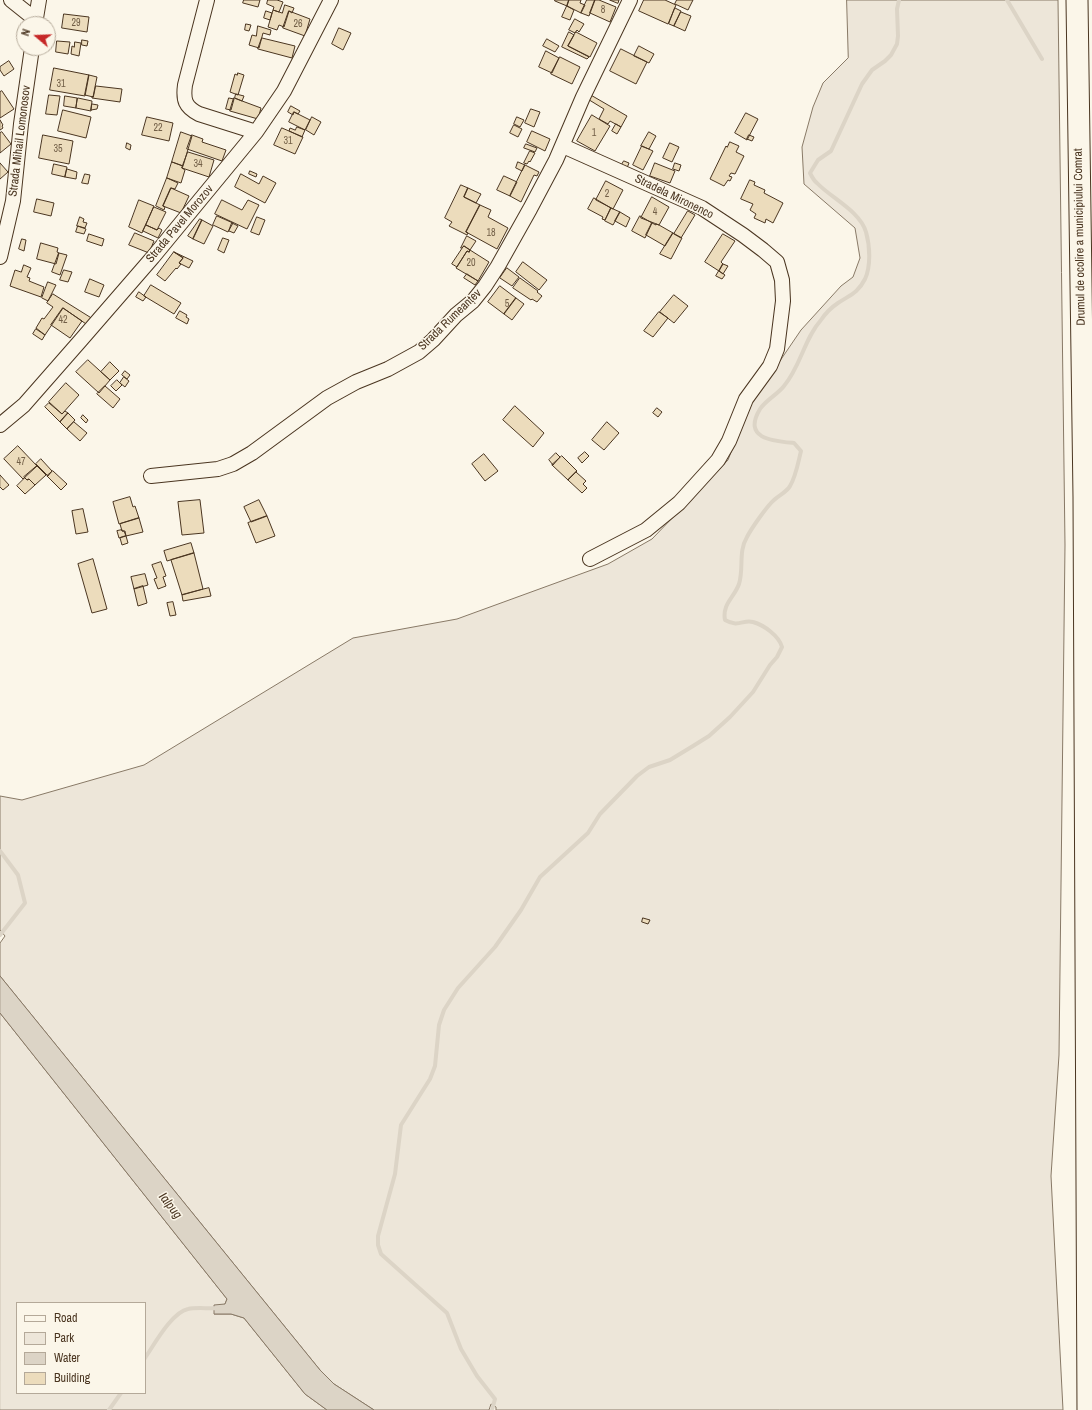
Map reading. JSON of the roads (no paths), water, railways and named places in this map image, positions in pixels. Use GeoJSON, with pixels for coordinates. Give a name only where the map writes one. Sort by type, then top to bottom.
{"type":"FeatureCollection","features":[{"type":"Feature","properties":{"kind":"highway","name":"Drumul de ocolire a municipiului Comrat"},"geometry":{"type":"LineString","coordinates":[[1077,0],[1084,497],[1088,1410]]}},
{"type":"Feature","properties":{"kind":"street"},"geometry":{"type":"LineString","coordinates":[[11,0],[28,16]]}},
{"type":"Feature","properties":{"kind":"street"},"geometry":{"type":"LineString","coordinates":[[36,16],[39,0]]}},
{"type":"Feature","properties":{"kind":"street"},"geometry":{"type":"LineString","coordinates":[[207,0],[185,85],[184,95],[187,105],[199,114],[256,132]]}},
{"type":"Feature","properties":{"kind":"street","name":"Strada Pavel Morozov"},"geometry":{"type":"LineString","coordinates":[[0,425],[24,406],[153,257],[256,132],[284,91],[331,0]]}},
{"type":"Feature","properties":{"kind":"street","name":"Strada Rumeanțev"},"geometry":{"type":"LineString","coordinates":[[150,476],[218,469],[234,464],[252,453],[327,398],[356,382],[388,369],[419,352],[473,301],[498,266],[563,146],[583,98],[630,0]]}},
{"type":"Feature","properties":{"kind":"street","name":"Strada Mihail Lomonosov"},"geometry":{"type":"LineString","coordinates":[[0,257],[13,200],[20,124],[31,56]]}},
{"type":"Feature","properties":{"kind":"street","name":"Stradela Mironenco"},"geometry":{"type":"LineString","coordinates":[[563,146],[702,208],[743,235],[777,262],[782,280],[783,301],[777,349],[770,366],[746,399],[729,441],[718,460],[679,503],[646,530],[590,559]]}},
{"type":"Feature","properties":{"kind":"water","name":"Ialpug"},"geometry":{"type":"Polygon","coordinates":[[[0,976],[320,1370],[334,1384],[374,1410],[327,1410],[305,1394],[244,1318],[231,1314],[214,1314],[214,1305],[225,1304],[227,1299],[0,1013],[0,976]]]}},
{"type":"Feature","properties":{"kind":"waterway"},"geometry":{"type":"LineString","coordinates":[[492,1410],[495,1399],[477,1376],[461,1349],[447,1313],[381,1254],[378,1245],[378,1236],[395,1174],[401,1125],[430,1079],[435,1066],[439,1025],[444,1010],[458,988],[495,947],[521,910],[540,877],[588,833],[600,814],[637,776],[649,767],[670,760],[709,736],[730,717],[753,692],[770,665],[777,657],[782,647],[774,635],[757,623],[750,621],[734,623],[725,620],[725,610],[739,584],[744,543],[767,507],[790,486],[801,451],[794,443],[777,441],[762,436],[757,432],[755,427],[755,419],[760,409],[790,378],[815,327],[829,311],[857,291],[867,274],[869,250],[863,224],[852,211],[823,189],[813,179],[810,173],[818,160],[831,151],[862,84],[872,70],[891,55],[897,44],[897,9],[899,0]]}},
{"type":"Feature","properties":{"kind":"waterway"},"geometry":{"type":"LineString","coordinates":[[1007,0],[1042,59]]}},
{"type":"Feature","properties":{"kind":"waterway"},"geometry":{"type":"LineString","coordinates":[[0,851],[18,875],[25,903],[0,935]]}},
{"type":"Feature","properties":{"kind":"waterway"},"geometry":{"type":"LineString","coordinates":[[146,1357],[170,1322],[182,1311],[192,1308],[219,1308]]}},
{"type":"Feature","properties":{"kind":"waterway"},"geometry":{"type":"LineString","coordinates":[[109,1410],[120,1394]]}}]}
